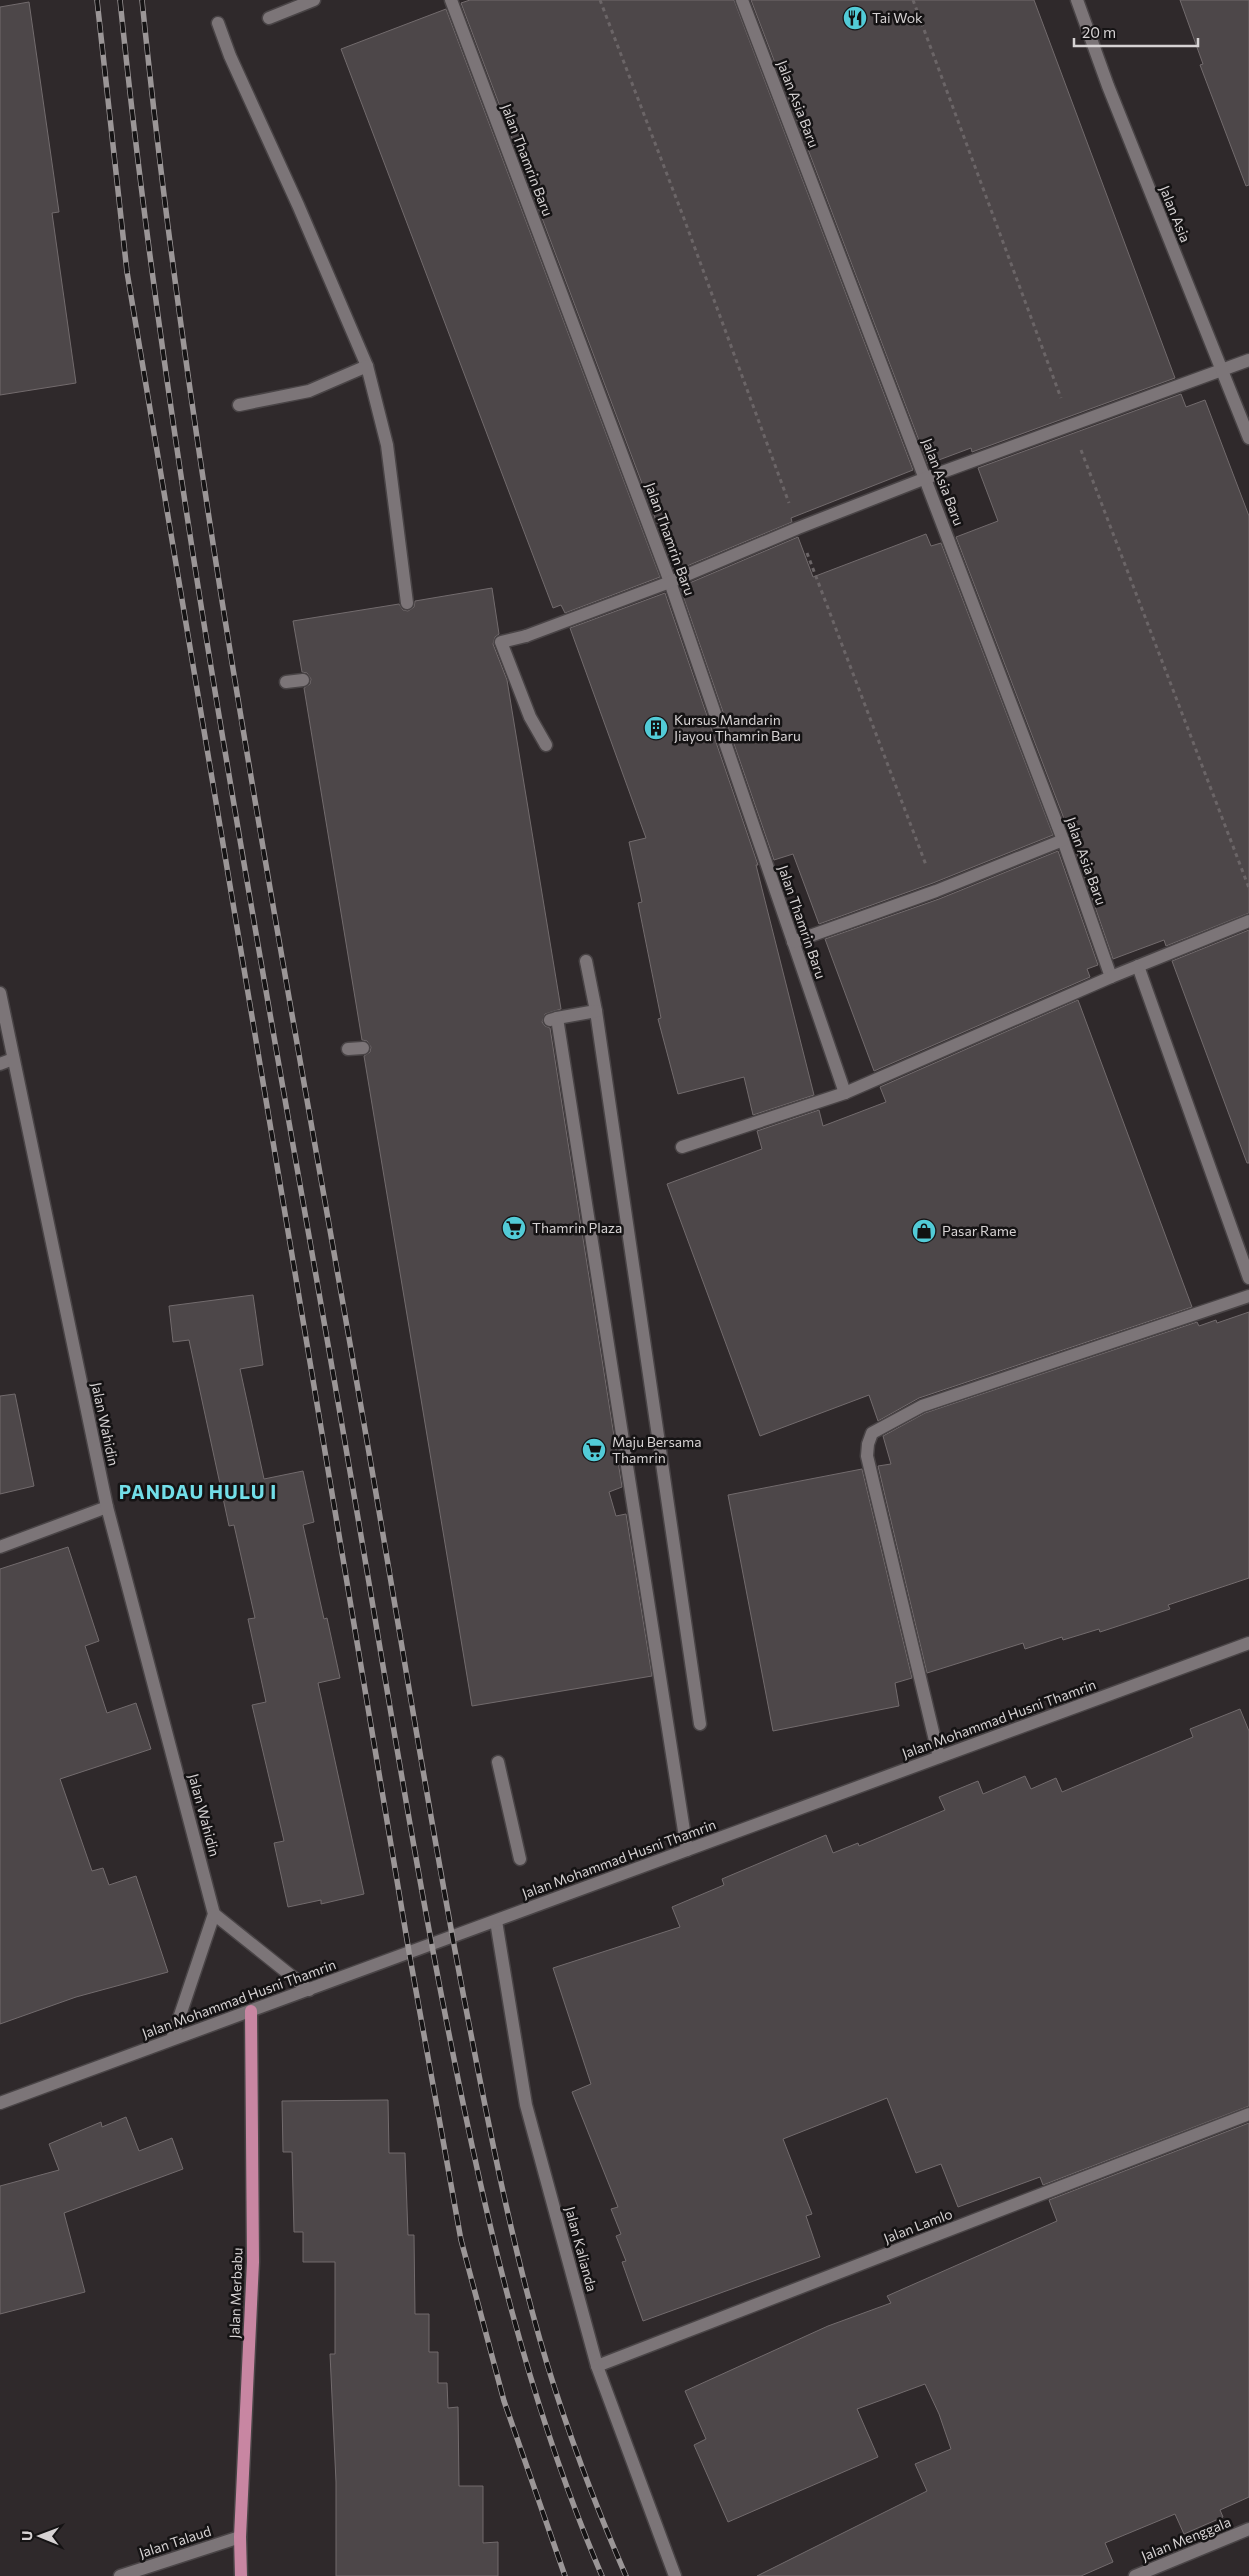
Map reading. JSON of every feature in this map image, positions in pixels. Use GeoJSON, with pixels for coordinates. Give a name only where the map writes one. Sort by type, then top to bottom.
{"type":"FeatureCollection","features":[{"type":"Feature","properties":{"kind":"main road","name":"Jalan Merbabu"},"geometry":{"type":"LineString","coordinates":[[241,2576],[240,2537],[253,2262],[251,2010]]}},
{"type":"Feature","properties":{"kind":"street"},"geometry":{"type":"LineString","coordinates":[[269,18],[314,0]]}},
{"type":"Feature","properties":{"kind":"street","name":"Jalan Thamrin Baru"},"geometry":{"type":"LineString","coordinates":[[451,0],[670,582],[846,1093]]}},
{"type":"Feature","properties":{"kind":"street","name":"Jalan Asia Baru"},"geometry":{"type":"LineString","coordinates":[[742,0],[1063,840],[1111,977]]}},
{"type":"Feature","properties":{"kind":"street","name":"Jalan Asia"},"geometry":{"type":"LineString","coordinates":[[1077,0],[1108,86],[1249,438]]}},
{"type":"Feature","properties":{"kind":"street"},"geometry":{"type":"LineString","coordinates":[[218,23],[230,56],[298,205],[367,366],[386,445],[407,603]]}},
{"type":"Feature","properties":{"kind":"street"},"geometry":{"type":"LineString","coordinates":[[546,745],[530,717],[501,642],[526,636],[670,582],[798,528],[926,478],[1249,360]]}},
{"type":"Feature","properties":{"kind":"street"},"geometry":{"type":"LineString","coordinates":[[239,405],[310,391],[367,366]]}},
{"type":"Feature","properties":{"kind":"street"},"geometry":{"type":"LineString","coordinates":[[286,682],[303,680]]}},
{"type":"Feature","properties":{"kind":"street"},"geometry":{"type":"LineString","coordinates":[[793,942],[936,891],[1063,840]]}},
{"type":"Feature","properties":{"kind":"street"},"geometry":{"type":"LineString","coordinates":[[682,1147],[846,1093],[1111,977],[1249,921]]}},
{"type":"Feature","properties":{"kind":"street"},"geometry":{"type":"LineString","coordinates":[[586,961],[596,1011],[700,1724]]}},
{"type":"Feature","properties":{"kind":"street"},"geometry":{"type":"LineString","coordinates":[[1138,966],[1249,1278]]}},
{"type":"Feature","properties":{"kind":"street","name":"Jalan Wahidin"},"geometry":{"type":"LineString","coordinates":[[0,993],[106,1507],[214,1914]]}},
{"type":"Feature","properties":{"kind":"street"},"geometry":{"type":"LineString","coordinates":[[596,1011],[553,1019],[687,1850]]}},
{"type":"Feature","properties":{"kind":"street"},"geometry":{"type":"LineString","coordinates":[[348,1049],[363,1048]]}},
{"type":"Feature","properties":{"kind":"street"},"geometry":{"type":"LineString","coordinates":[[0,1064],[13,1059]]}},
{"type":"Feature","properties":{"kind":"street"},"geometry":{"type":"LineString","coordinates":[[939,1757],[867,1456],[872,1433],[922,1406],[1249,1296]]}},
{"type":"Feature","properties":{"kind":"street"},"geometry":{"type":"LineString","coordinates":[[0,1547],[106,1507]]}},
{"type":"Feature","properties":{"kind":"street","name":"Jalan Mohammad Husni Thamrin"},"geometry":{"type":"LineString","coordinates":[[0,2103],[1249,1643]]}},
{"type":"Feature","properties":{"kind":"street"},"geometry":{"type":"LineString","coordinates":[[498,1762],[520,1859]]}},
{"type":"Feature","properties":{"kind":"street"},"geometry":{"type":"LineString","coordinates":[[172,2039],[214,1914],[309,1990]]}},
{"type":"Feature","properties":{"kind":"street","name":"Jalan Kalianda"},"geometry":{"type":"LineString","coordinates":[[496,1920],[526,2105],[597,2366],[675,2576]]}},
{"type":"Feature","properties":{"kind":"street","name":"Jalan Lamlo"},"geometry":{"type":"LineString","coordinates":[[597,2366],[1249,2114]]}},
{"type":"Feature","properties":{"kind":"street","name":"Jalan Menggala"},"geometry":{"type":"LineString","coordinates":[[1135,2576],[1249,2529]]}},
{"type":"Feature","properties":{"kind":"street","name":"Jalan Talaud"},"geometry":{"type":"LineString","coordinates":[[120,2576],[240,2537]]}},
{"type":"Feature","properties":{"kind":"path"},"geometry":{"type":"LineString","coordinates":[[600,0],[684,216],[798,528],[936,891]]}},
{"type":"Feature","properties":{"kind":"building"},"geometry":{"type":"Polygon","coordinates":[[[470,0],[734,0],[913,470],[791,518],[792,522],[675,571],[461,3],[470,0]]]}},
{"type":"Feature","properties":{"kind":"building"},"geometry":{"type":"Polygon","coordinates":[[[751,0],[1034,0],[1175,378],[972,452],[971,448],[928,464],[751,0]]]}},
{"type":"Feature","properties":{"kind":"building"},"geometry":{"type":"Polygon","coordinates":[[[1180,0],[1249,0],[1249,185],[1246,186],[1200,65],[1203,64],[1180,0]]]}},
{"type":"Feature","properties":{"kind":"building"},"geometry":{"type":"Polygon","coordinates":[[[29,2],[59,212],[52,213],[76,383],[0,395],[0,7],[29,2]]]}},
{"type":"Feature","properties":{"kind":"building"},"geometry":{"type":"Polygon","coordinates":[[[446,9],[660,577],[565,613],[561,605],[553,608],[341,49],[446,9]]]}},
{"type":"Feature","properties":{"kind":"building"},"geometry":{"type":"Polygon","coordinates":[[[1181,394],[1186,407],[1205,400],[1249,516],[1249,913],[1166,946],[1164,940],[1113,959],[1071,837],[956,537],[998,521],[978,468],[1181,394]]]}},
{"type":"Feature","properties":{"kind":"building"},"geometry":{"type":"Polygon","coordinates":[[[926,534],[931,546],[941,543],[1053,835],[933,883],[819,924],[793,854],[774,860],[680,587],[798,537],[813,577],[926,534]]]}},
{"type":"Feature","properties":{"kind":"building"},"geometry":{"type":"Polygon","coordinates":[[[492,588],[499,634],[495,637],[493,644],[507,680],[561,1009],[545,1014],[542,1022],[550,1028],[622,1487],[609,1492],[616,1516],[626,1514],[652,1676],[472,1706],[364,1056],[370,1052],[371,1047],[367,1041],[362,1040],[304,688],[310,684],[311,679],[307,673],[302,672],[293,621],[399,604],[403,610],[408,611],[414,607],[415,601],[492,588]]]}},
{"type":"Feature","properties":{"kind":"building"},"geometry":{"type":"Polygon","coordinates":[[[665,593],[758,865],[756,865],[814,1095],[753,1115],[744,1077],[678,1094],[658,1019],[661,1018],[638,903],[642,902],[629,842],[646,838],[570,628],[665,593]]]}},
{"type":"Feature","properties":{"kind":"building"},"geometry":{"type":"Polygon","coordinates":[[[1058,851],[1098,965],[1087,969],[1090,977],[874,1071],[825,939],[939,899],[1058,851]]]}},
{"type":"Feature","properties":{"kind":"building"},"geometry":{"type":"Polygon","coordinates":[[[1249,930],[1249,1163],[1247,1163],[1172,961],[1249,930]]]}},
{"type":"Feature","properties":{"kind":"building","name":"Pasar Rame"},"geometry":{"type":"Polygon","coordinates":[[[1078,1000],[1192,1307],[919,1398],[878,1421],[869,1395],[760,1436],[667,1184],[762,1149],[757,1131],[819,1110],[823,1126],[886,1102],[880,1087],[1078,1000]]]}},
{"type":"Feature","properties":{"kind":"building"},"geometry":{"type":"Polygon","coordinates":[[[253,1295],[263,1365],[240,1369],[264,1479],[303,1471],[314,1522],[303,1525],[324,1619],[327,1618],[340,1678],[318,1683],[364,1894],[321,1904],[321,1900],[288,1907],[274,1843],[284,1841],[252,1705],[266,1702],[248,1619],[255,1618],[234,1525],[229,1526],[189,1340],[173,1342],[169,1306],[253,1295]]]}},
{"type":"Feature","properties":{"kind":"building"},"geometry":{"type":"Polygon","coordinates":[[[1249,1312],[1249,1578],[1168,1605],[1170,1609],[1100,1632],[1099,1629],[1063,1640],[1062,1637],[1025,1649],[1023,1643],[927,1673],[878,1466],[891,1464],[883,1436],[925,1413],[1197,1322],[1199,1326],[1216,1320],[1217,1323],[1249,1312]]]}},
{"type":"Feature","properties":{"kind":"building"},"geometry":{"type":"Polygon","coordinates":[[[15,1394],[34,1486],[0,1494],[0,1396],[15,1394]]]}},
{"type":"Feature","properties":{"kind":"building"},"geometry":{"type":"Polygon","coordinates":[[[862,1469],[912,1678],[895,1683],[899,1706],[773,1731],[728,1495],[862,1469]]]}},
{"type":"Feature","properties":{"kind":"building"},"geometry":{"type":"Polygon","coordinates":[[[68,1547],[99,1641],[85,1646],[107,1713],[136,1703],[151,1749],[60,1779],[92,1871],[103,1868],[109,1885],[136,1876],[168,1972],[76,1997],[0,2024],[0,1569],[68,1547]]]}},
{"type":"Feature","properties":{"kind":"building"},"geometry":{"type":"Polygon","coordinates":[[[1240,1709],[1249,1731],[1249,2106],[1043,2185],[1040,2177],[958,2207],[941,2164],[916,2173],[887,2098],[783,2139],[812,2214],[806,2216],[820,2257],[643,2321],[622,2262],[626,2261],[616,2236],[621,2234],[611,2209],[618,2207],[572,2092],[591,2084],[553,1968],[680,1927],[672,1907],[724,1885],[722,1879],[826,1835],[833,1853],[858,1843],[859,1846],[945,1810],[939,1797],[978,1781],[983,1794],[1025,1776],[1031,1789],[1056,1778],[1062,1792],[1193,1737],[1190,1729],[1240,1709]]]}},
{"type":"Feature","properties":{"kind":"building"},"geometry":{"type":"Polygon","coordinates":[[[388,2100],[389,2153],[405,2153],[408,2235],[414,2235],[415,2314],[429,2314],[429,2352],[438,2352],[438,2383],[447,2383],[448,2408],[458,2407],[459,2486],[483,2486],[483,2543],[498,2542],[498,2576],[336,2576],[336,2482],[330,2354],[335,2354],[335,2262],[303,2262],[303,2232],[294,2232],[292,2152],[283,2152],[282,2101],[388,2100]]]}},
{"type":"Feature","properties":{"kind":"building"},"geometry":{"type":"Polygon","coordinates":[[[126,2117],[139,2151],[172,2138],[183,2169],[64,2213],[85,2292],[0,2314],[0,2186],[59,2170],[49,2144],[101,2122],[102,2127],[126,2117]]]}},
{"type":"Feature","properties":{"kind":"building"},"geometry":{"type":"Polygon","coordinates":[[[1249,2123],[1249,2497],[1220,2510],[1223,2517],[1184,2534],[1175,2514],[1105,2543],[1113,2562],[1081,2576],[757,2576],[927,2491],[915,2464],[951,2449],[939,2414],[925,2384],[857,2409],[878,2457],[728,2522],[694,2445],[706,2439],[685,2391],[828,2326],[891,2303],[887,2296],[1057,2221],[1049,2200],[1249,2123]]]}},
{"type":"Feature","properties":{"kind":"railway"},"geometry":{"type":"LineString","coordinates":[[97,0],[127,272],[409,1952],[461,2240],[504,2401],[565,2576]]}},
{"type":"Feature","properties":{"kind":"railway"},"geometry":{"type":"LineString","coordinates":[[120,0],[141,184],[165,367],[192,549],[253,914],[410,1825],[437,1971],[480,2180],[513,2314],[553,2446],[576,2512],[602,2576]]}},
{"type":"Feature","properties":{"kind":"railway"},"geometry":{"type":"LineString","coordinates":[[142,0],[162,182],[213,545],[273,906],[454,1948],[501,2181],[529,2300],[569,2430],[590,2489],[626,2576]]}},
{"type":"Feature","properties":{"kind":"place","name":"Tai Wok"},"geometry":{"type":"Point","coordinates":[855,18]}},
{"type":"Feature","properties":{"kind":"place","name":"Kursus Mandarin Jiayou Thamrin Baru"},"geometry":{"type":"Point","coordinates":[656,728]}},
{"type":"Feature","properties":{"kind":"place","name":"Thamrin Plaza"},"geometry":{"type":"Point","coordinates":[514,1228]}},
{"type":"Feature","properties":{"kind":"place","name":"Pasar Rame"},"geometry":{"type":"Point","coordinates":[924,1231]}},
{"type":"Feature","properties":{"kind":"place","name":"Maju Bersama Thamrin"},"geometry":{"type":"Point","coordinates":[594,1450]}},
{"type":"Feature","properties":{"kind":"district","name":"PANDAU HULU I"},"geometry":{"type":"Point","coordinates":[198,1492]}}]}
